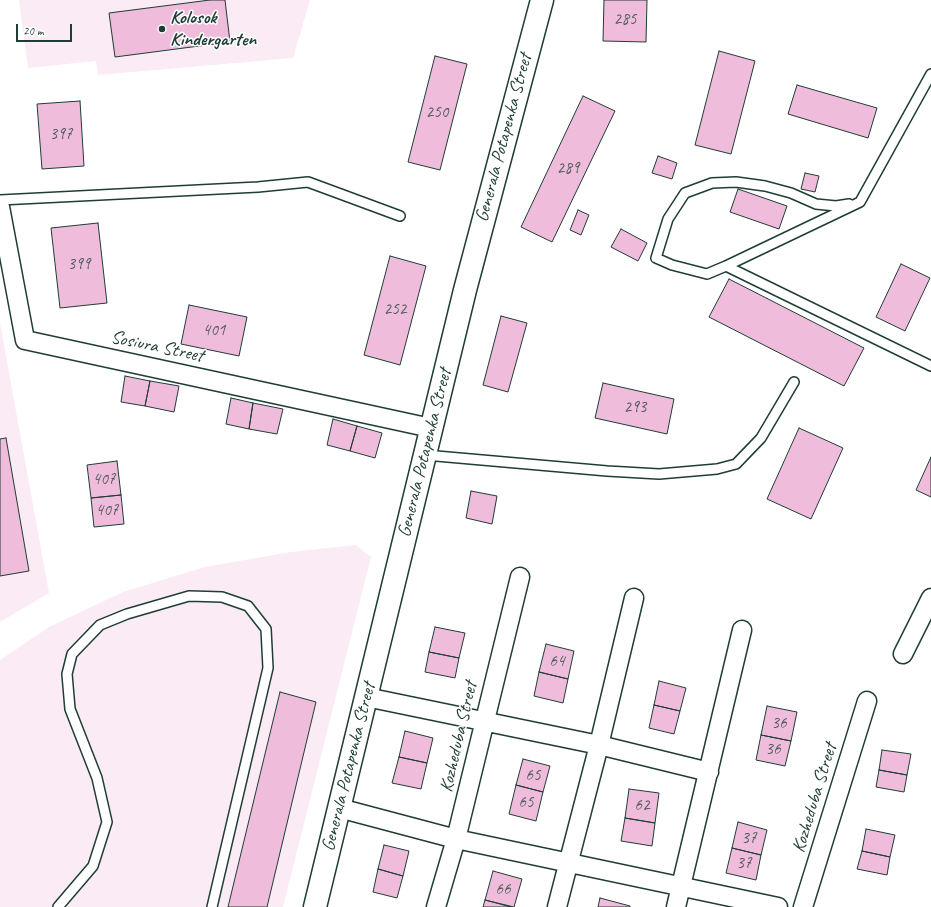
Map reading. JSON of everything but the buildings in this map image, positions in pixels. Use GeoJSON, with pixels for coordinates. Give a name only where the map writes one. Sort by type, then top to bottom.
{"type":"FeatureCollection","features":[{"type":"Feature","properties":{"kind":"main road","name":"Generala Potapenka Street"},"geometry":{"type":"LineString","coordinates":[[315,907],[425,455],[422,426],[465,290],[542,0]]}},
{"type":"Feature","properties":{"kind":"street","name":"Sosiura Street"},"geometry":{"type":"LineString","coordinates":[[0,207],[25,340],[422,426]]}},
{"type":"Feature","properties":{"kind":"street","name":"Kozheduba Street"},"geometry":{"type":"LineString","coordinates":[[436,907],[456,839],[483,723],[520,577]]}},
{"type":"Feature","properties":{"kind":"street"},"geometry":{"type":"LineString","coordinates":[[557,907],[599,745],[634,598]]}},
{"type":"Feature","properties":{"kind":"street"},"geometry":{"type":"LineString","coordinates":[[903,654],[931,598]]}},
{"type":"Feature","properties":{"kind":"street"},"geometry":{"type":"LineString","coordinates":[[676,907],[742,630]]}},
{"type":"Feature","properties":{"kind":"street"},"geometry":{"type":"LineString","coordinates":[[366,697],[483,723],[599,745],[709,772]]}},
{"type":"Feature","properties":{"kind":"street","name":"Kozheduba Street"},"geometry":{"type":"LineString","coordinates":[[803,907],[868,701]]}},
{"type":"Feature","properties":{"kind":"street"},"geometry":{"type":"LineString","coordinates":[[339,808],[456,839],[680,888],[778,907]]}},
{"type":"Feature","properties":{"kind":"lane"},"geometry":{"type":"LineString","coordinates":[[860,202],[836,206],[816,204],[791,193],[765,186],[736,182],[712,184],[685,193],[668,219],[656,258],[672,266],[707,274],[860,202],[931,74]]}},
{"type":"Feature","properties":{"kind":"lane"},"geometry":{"type":"LineString","coordinates":[[0,200],[258,187],[308,182],[400,216]]}},
{"type":"Feature","properties":{"kind":"lane"},"geometry":{"type":"LineString","coordinates":[[726,266],[931,366]]}},
{"type":"Feature","properties":{"kind":"lane"},"geometry":{"type":"LineString","coordinates":[[425,455],[607,471],[659,474],[717,469],[736,464],[761,438],[794,382]]}},
{"type":"Feature","properties":{"kind":"lane"},"geometry":{"type":"LineString","coordinates":[[58,907],[93,866],[108,822],[97,778],[70,709],[67,674],[72,654],[100,625],[127,614],[189,596],[222,597],[248,606],[266,629],[268,668],[212,907]]}},
{"type":"Feature","properties":{"kind":"shaded area","name":"Kolosok Kindergarten"},"geometry":{"type":"Polygon","coordinates":[[[19,0],[310,0],[293,58],[98,75],[96,61],[28,68],[19,0]]]}},
{"type":"Feature","properties":{"kind":"shaded area"},"geometry":{"type":"Polygon","coordinates":[[[0,323],[49,593],[0,622],[0,323]]]}},
{"type":"Feature","properties":{"kind":"shaded area"},"geometry":{"type":"Polygon","coordinates":[[[356,545],[371,557],[283,907],[0,907],[0,660],[49,627],[123,592],[205,567],[291,552],[356,545]]]}},
{"type":"Feature","properties":{"kind":"place","name":"Kolosok Kindergarten"},"geometry":{"type":"Point","coordinates":[162,29]}}]}
